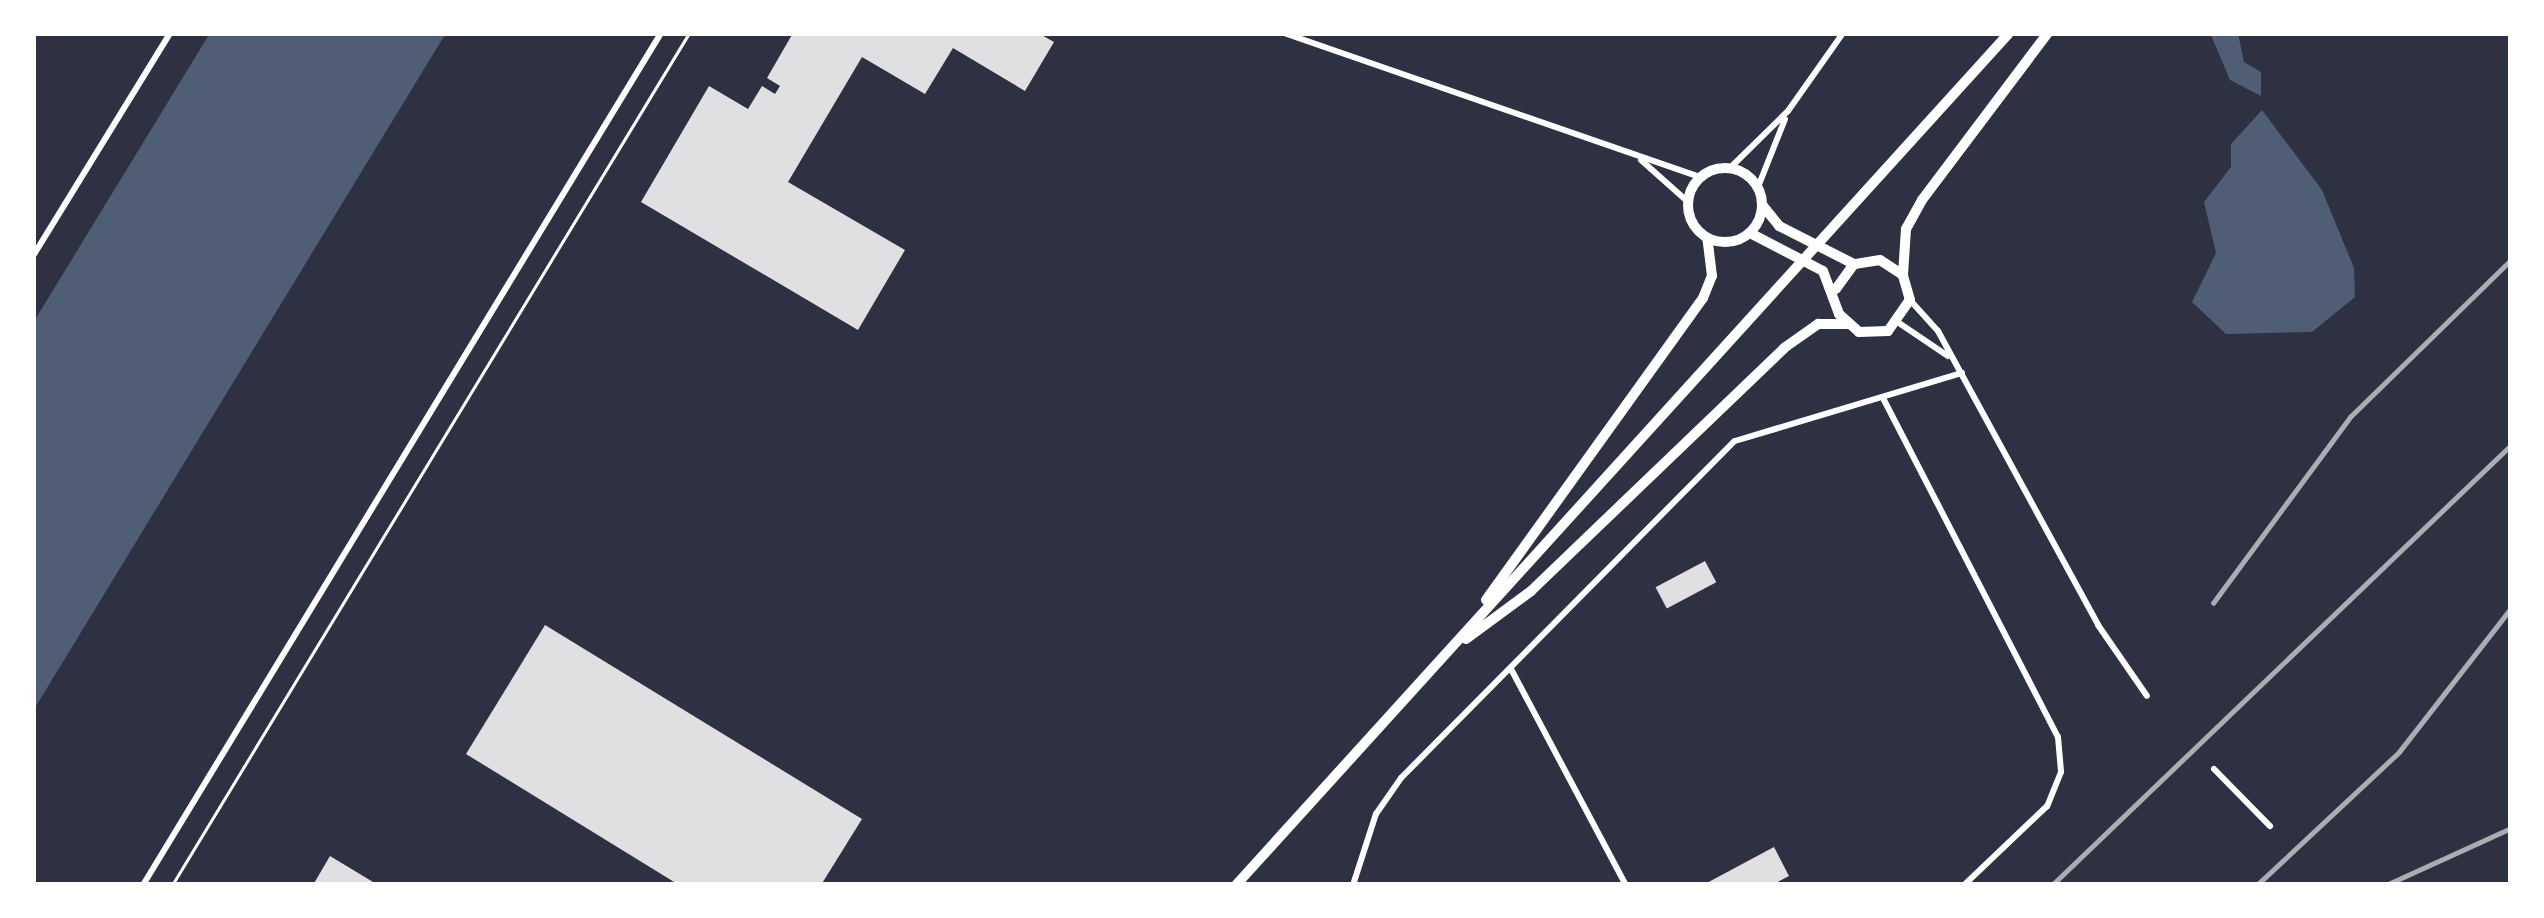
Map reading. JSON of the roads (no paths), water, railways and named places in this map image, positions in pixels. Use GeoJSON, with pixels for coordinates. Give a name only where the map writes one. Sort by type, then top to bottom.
{"type":"FeatureCollection","features":[{"type":"Feature","properties":{"kind":"main road"},"geometry":{"type":"LineString","coordinates":[[1236,885],[2009,33]]}},
{"type":"Feature","properties":{"kind":"main road"},"geometry":{"type":"LineString","coordinates":[[1444,655],[1531,591],[1784,348],[1818,324],[1847,325],[1874,335],[1899,323],[1910,300],[1903,275],[1906,229],[1922,200],[2048,33]]}},
{"type":"Feature","properties":{"kind":"main road"},"geometry":{"type":"LineString","coordinates":[[1762,204],[1750,233],[1729,242],[1707,238],[1691,223],[1687,201],[1699,177],[1730,168],[1758,187],[1762,204],[1779,226],[1854,264],[1880,260],[1903,275]]}},
{"type":"Feature","properties":{"kind":"main road"},"geometry":{"type":"LineString","coordinates":[[1750,233],[1805,258],[1836,289],[1847,325]]}},
{"type":"Feature","properties":{"kind":"main road"},"geometry":{"type":"LineString","coordinates":[[1465,632],[1703,298],[1712,276],[1707,238]]}},
{"type":"Feature","properties":{"kind":"main road"},"geometry":{"type":"LineString","coordinates":[[1836,289],[1854,264]]}},
{"type":"Feature","properties":{"kind":"street"},"geometry":{"type":"LineString","coordinates":[[33,256],[170,33]]}},
{"type":"Feature","properties":{"kind":"street"},"geometry":{"type":"LineString","coordinates":[[143,885],[661,33]]}},
{"type":"Feature","properties":{"kind":"street"},"geometry":{"type":"LineString","coordinates":[[1284,33],[1699,177]]}},
{"type":"Feature","properties":{"kind":"street"},"geometry":{"type":"LineString","coordinates":[[1730,168],[1788,111],[1844,33]]}},
{"type":"Feature","properties":{"kind":"street"},"geometry":{"type":"LineString","coordinates":[[2511,98],[2511,127]]}},
{"type":"Feature","properties":{"kind":"street"},"geometry":{"type":"LineString","coordinates":[[1758,187],[1788,111]]}},
{"type":"Feature","properties":{"kind":"street"},"geometry":{"type":"LineString","coordinates":[[1639,158],[1687,201]]}},
{"type":"Feature","properties":{"kind":"street"},"geometry":{"type":"LineString","coordinates":[[1910,300],[1962,373],[2098,626],[2146,696]]}},
{"type":"Feature","properties":{"kind":"street"},"geometry":{"type":"LineString","coordinates":[[1899,323],[1940,346],[1962,373]]}},
{"type":"Feature","properties":{"kind":"street"},"geometry":{"type":"LineString","coordinates":[[1353,885],[1369,830],[1401,778],[1735,441],[1790,419],[1883,398],[1962,373]]}},
{"type":"Feature","properties":{"kind":"street"},"geometry":{"type":"LineString","coordinates":[[1883,398],[2057,737],[2061,772],[2047,806],[1964,885]]}},
{"type":"Feature","properties":{"kind":"street"},"geometry":{"type":"LineString","coordinates":[[1511,669],[1626,885]]}},
{"type":"Feature","properties":{"kind":"street"},"geometry":{"type":"LineString","coordinates":[[2215,769],[2270,826]]}},
{"type":"Feature","properties":{"kind":"water"},"geometry":{"type":"Polygon","coordinates":[[[210,33],[446,33],[33,711],[33,323],[210,33]]]}},
{"type":"Feature","properties":{"kind":"water"},"geometry":{"type":"Polygon","coordinates":[[[2210,33],[2238,33],[2244,62],[2261,72],[2261,96],[2230,80],[2210,33]]]}},
{"type":"Feature","properties":{"kind":"water"},"geometry":{"type":"Polygon","coordinates":[[[2262,110],[2322,190],[2354,268],[2355,297],[2312,332],[2226,334],[2192,302],[2216,253],[2204,202],[2231,167],[2231,144],[2262,110]]]}},
{"type":"Feature","properties":{"kind":"railway"},"geometry":{"type":"LineString","coordinates":[[2213,603],[2351,416],[2511,260]]}},
{"type":"Feature","properties":{"kind":"railway"},"geometry":{"type":"LineString","coordinates":[[2052,885],[2511,445]]}},
{"type":"Feature","properties":{"kind":"railway"},"geometry":{"type":"LineString","coordinates":[[2257,885],[2399,752],[2511,608]]}},
{"type":"Feature","properties":{"kind":"railway"},"geometry":{"type":"LineString","coordinates":[[2386,885],[2511,828]]}}]}
